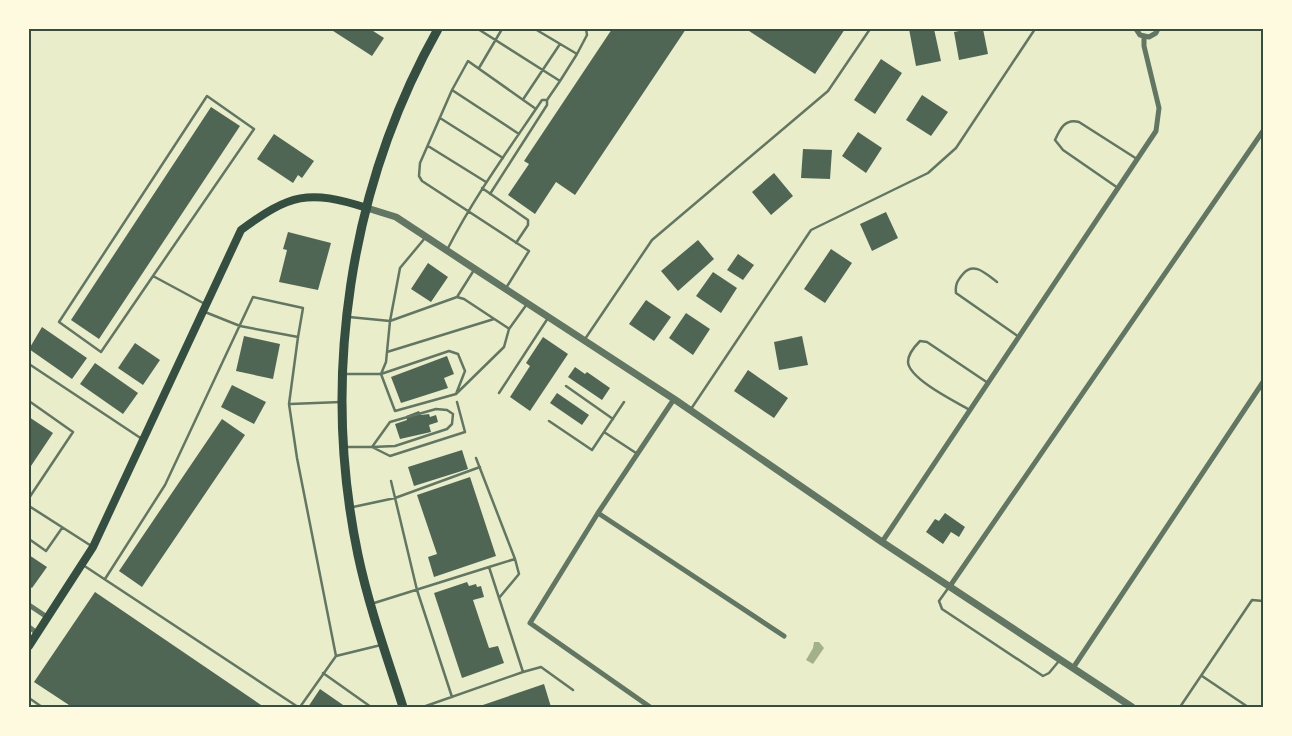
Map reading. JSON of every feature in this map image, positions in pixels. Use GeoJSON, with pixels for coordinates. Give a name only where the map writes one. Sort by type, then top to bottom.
{"type":"FeatureCollection","features":[{"type":"Feature","properties":{"kind":"main road"},"geometry":{"type":"LineString","coordinates":[[403,707],[370,604],[349,508],[343,448],[343,374],[346,316],[352,275],[366,208],[396,117],[438,29]]}},
{"type":"Feature","properties":{"kind":"main road"},"geometry":{"type":"LineString","coordinates":[[29,646],[93,547],[241,230],[271,208],[304,196],[340,199],[366,208]]}},
{"type":"Feature","properties":{"kind":"street"},"geometry":{"type":"LineString","coordinates":[[882,542],[1156,131],[1160,108],[1144,46],[1144,37],[1136,29]]}},
{"type":"Feature","properties":{"kind":"street"},"geometry":{"type":"LineString","coordinates":[[1144,37],[1153,36],[1158,29]]}},
{"type":"Feature","properties":{"kind":"street"},"geometry":{"type":"LineString","coordinates":[[950,586],[1263,132]]}},
{"type":"Feature","properties":{"kind":"street"},"geometry":{"type":"LineString","coordinates":[[366,208],[396,217],[447,250],[674,399],[882,542],[1132,707]]}},
{"type":"Feature","properties":{"kind":"street"},"geometry":{"type":"LineString","coordinates":[[1073,668],[1263,382]]}},
{"type":"Feature","properties":{"kind":"street"},"geometry":{"type":"LineString","coordinates":[[650,707],[530,623],[598,513],[674,399]]}},
{"type":"Feature","properties":{"kind":"street"},"geometry":{"type":"LineString","coordinates":[[598,513],[784,636]]}},
{"type":"Feature","properties":{"kind":"street"},"geometry":{"type":"LineString","coordinates":[[29,605],[47,617]]}},
{"type":"Feature","properties":{"kind":"street"},"geometry":{"type":"LineString","coordinates":[[29,627],[37,633]]}},
{"type":"Feature","properties":{"kind":"lane"},"geometry":{"type":"LineString","coordinates":[[478,29],[560,81]]}},
{"type":"Feature","properties":{"kind":"lane"},"geometry":{"type":"LineString","coordinates":[[479,68],[502,29]]}},
{"type":"Feature","properties":{"kind":"lane"},"geometry":{"type":"LineString","coordinates":[[535,29],[577,54]]}},
{"type":"Feature","properties":{"kind":"lane"},"geometry":{"type":"LineString","coordinates":[[490,194],[548,106],[547,100],[588,35],[586,29]]}},
{"type":"Feature","properties":{"kind":"lane"},"geometry":{"type":"LineString","coordinates":[[584,340],[652,240],[828,91],[870,29]]}},
{"type":"Feature","properties":{"kind":"lane"},"geometry":{"type":"LineString","coordinates":[[690,410],[811,230],[928,173],[956,148],[1035,29]]}},
{"type":"Feature","properties":{"kind":"lane"},"geometry":{"type":"LineString","coordinates":[[524,98],[560,44]]}},
{"type":"Feature","properties":{"kind":"lane"},"geometry":{"type":"LineString","coordinates":[[505,289],[529,251],[422,181],[419,176],[420,164],[452,90],[468,61],[524,98],[536,109]]}},
{"type":"Feature","properties":{"kind":"lane"},"geometry":{"type":"LineString","coordinates":[[452,90],[519,134]]}},
{"type":"Feature","properties":{"kind":"lane"},"geometry":{"type":"LineString","coordinates":[[207,96],[254,129],[153,276],[101,352],[59,322],[207,96]]}},
{"type":"Feature","properties":{"kind":"lane"},"geometry":{"type":"LineString","coordinates":[[447,250],[482,188],[542,100],[547,100]]}},
{"type":"Feature","properties":{"kind":"lane"},"geometry":{"type":"LineString","coordinates":[[440,118],[503,158]]}},
{"type":"Feature","properties":{"kind":"lane"},"geometry":{"type":"LineString","coordinates":[[1118,188],[1063,150],[1055,140],[1060,130],[1065,123],[1072,120],[1079,122],[1137,159]]}},
{"type":"Feature","properties":{"kind":"lane"},"geometry":{"type":"LineString","coordinates":[[428,146],[486,183]]}},
{"type":"Feature","properties":{"kind":"lane"},"geometry":{"type":"LineString","coordinates":[[482,188],[528,220],[528,225],[516,243]]}},
{"type":"Feature","properties":{"kind":"lane"},"geometry":{"type":"LineString","coordinates":[[426,237],[400,268],[390,321],[386,362],[381,374],[395,411],[456,394],[504,347],[508,329],[528,303]]}},
{"type":"Feature","properties":{"kind":"lane"},"geometry":{"type":"LineString","coordinates":[[997,282],[983,272],[972,267],[968,268],[957,281],[956,293],[1018,337]]}},
{"type":"Feature","properties":{"kind":"lane"},"geometry":{"type":"LineString","coordinates":[[457,297],[475,269]]}},
{"type":"Feature","properties":{"kind":"lane"},"geometry":{"type":"LineString","coordinates":[[153,276],[205,308],[240,326],[298,338]]}},
{"type":"Feature","properties":{"kind":"lane"},"geometry":{"type":"LineString","coordinates":[[105,580],[165,485],[253,297],[303,308],[289,404],[297,458],[336,656]]}},
{"type":"Feature","properties":{"kind":"lane"},"geometry":{"type":"LineString","coordinates":[[346,316],[390,321],[457,297],[464,299],[508,329]]}},
{"type":"Feature","properties":{"kind":"lane"},"geometry":{"type":"LineString","coordinates":[[499,393],[549,317]]}},
{"type":"Feature","properties":{"kind":"lane"},"geometry":{"type":"LineString","coordinates":[[387,352],[494,319]]}},
{"type":"Feature","properties":{"kind":"lane"},"geometry":{"type":"LineString","coordinates":[[970,410],[926,383],[911,369],[908,361],[912,349],[920,341],[927,342],[988,383]]}},
{"type":"Feature","properties":{"kind":"lane"},"geometry":{"type":"LineString","coordinates":[[343,374],[381,374],[449,351],[458,354],[465,371],[456,394]]}},
{"type":"Feature","properties":{"kind":"lane"},"geometry":{"type":"LineString","coordinates":[[29,364],[143,440]]}},
{"type":"Feature","properties":{"kind":"lane"},"geometry":{"type":"LineString","coordinates":[[566,386],[613,419]]}},
{"type":"Feature","properties":{"kind":"lane"},"geometry":{"type":"LineString","coordinates":[[29,401],[73,432],[29,498]]}},
{"type":"Feature","properties":{"kind":"lane"},"geometry":{"type":"LineString","coordinates":[[289,404],[343,402]]}},
{"type":"Feature","properties":{"kind":"lane"},"geometry":{"type":"LineString","coordinates":[[372,447],[390,456],[466,432],[457,402]]}},
{"type":"Feature","properties":{"kind":"lane"},"geometry":{"type":"LineString","coordinates":[[550,422],[592,450],[624,402]]}},
{"type":"Feature","properties":{"kind":"lane"},"geometry":{"type":"LineString","coordinates":[[343,448],[372,447],[395,446],[447,429],[452,424],[453,414],[447,410],[436,409],[390,422],[372,447]]}},
{"type":"Feature","properties":{"kind":"lane"},"geometry":{"type":"LineString","coordinates":[[604,432],[638,454]]}},
{"type":"Feature","properties":{"kind":"lane"},"geometry":{"type":"LineString","coordinates":[[476,458],[519,574],[499,598]]}},
{"type":"Feature","properties":{"kind":"lane"},"geometry":{"type":"LineString","coordinates":[[349,508],[395,498],[480,467]]}},
{"type":"Feature","properties":{"kind":"lane"},"geometry":{"type":"LineString","coordinates":[[391,481],[417,590],[452,697]]}},
{"type":"Feature","properties":{"kind":"lane"},"geometry":{"type":"LineString","coordinates":[[29,506],[93,547]]}},
{"type":"Feature","properties":{"kind":"lane"},"geometry":{"type":"LineString","coordinates":[[29,539],[46,550],[62,528]]}},
{"type":"Feature","properties":{"kind":"lane"},"geometry":{"type":"LineString","coordinates":[[370,604],[515,559]]}},
{"type":"Feature","properties":{"kind":"lane"},"geometry":{"type":"LineString","coordinates":[[82,564],[299,707],[336,656],[383,645]]}},
{"type":"Feature","properties":{"kind":"lane"},"geometry":{"type":"LineString","coordinates":[[489,567],[523,672]]}},
{"type":"Feature","properties":{"kind":"lane"},"geometry":{"type":"LineString","coordinates":[[950,586],[939,601],[942,609],[1043,676],[1049,673],[1060,659]]}},
{"type":"Feature","properties":{"kind":"lane"},"geometry":{"type":"LineString","coordinates":[[1180,707],[1252,600],[1263,601]]}},
{"type":"Feature","properties":{"kind":"lane"},"geometry":{"type":"LineString","coordinates":[[423,707],[541,667],[573,690]]}},
{"type":"Feature","properties":{"kind":"lane"},"geometry":{"type":"LineString","coordinates":[[323,673],[371,707]]}},
{"type":"Feature","properties":{"kind":"lane"},"geometry":{"type":"LineString","coordinates":[[1202,676],[1248,707]]}},
{"type":"Feature","properties":{"kind":"lane"},"geometry":{"type":"LineString","coordinates":[[29,698],[42,707]]}},
{"type":"Feature","properties":{"kind":"shaded area"},"geometry":{"type":"Polygon","coordinates":[[[814,642],[819,642],[824,648],[813,664],[806,660],[813,648],[814,642]]]}},
{"type":"Feature","properties":{"kind":"building"},"geometry":{"type":"Polygon","coordinates":[[[330,29],[370,29],[384,38],[372,56],[330,29]]]}},
{"type":"Feature","properties":{"kind":"building"},"geometry":{"type":"Polygon","coordinates":[[[612,29],[686,29],[575,195],[556,182],[535,214],[508,195],[529,164],[524,161],[612,29]]]}},
{"type":"Feature","properties":{"kind":"building"},"geometry":{"type":"Polygon","coordinates":[[[746,29],[845,29],[815,74],[746,29]]]}},
{"type":"Feature","properties":{"kind":"building"},"geometry":{"type":"Polygon","coordinates":[[[909,29],[934,29],[941,61],[916,66],[909,29]]]}},
{"type":"Feature","properties":{"kind":"building"},"geometry":{"type":"Polygon","coordinates":[[[983,29],[988,54],[959,60],[954,32],[983,29]]]}},
{"type":"Feature","properties":{"kind":"building"},"geometry":{"type":"Polygon","coordinates":[[[881,59],[902,73],[875,114],[854,100],[881,59]]]}},
{"type":"Feature","properties":{"kind":"building"},"geometry":{"type":"Polygon","coordinates":[[[922,95],[948,112],[931,136],[906,120],[922,95]]]}},
{"type":"Feature","properties":{"kind":"building"},"geometry":{"type":"Polygon","coordinates":[[[211,107],[240,126],[99,339],[71,320],[211,107]]]}},
{"type":"Feature","properties":{"kind":"building"},"geometry":{"type":"Polygon","coordinates":[[[858,132],[882,148],[866,173],[842,156],[858,132]]]}},
{"type":"Feature","properties":{"kind":"building"},"geometry":{"type":"Polygon","coordinates":[[[274,134],[314,161],[302,178],[298,175],[293,183],[257,159],[274,134]]]}},
{"type":"Feature","properties":{"kind":"building"},"geometry":{"type":"Polygon","coordinates":[[[803,149],[832,150],[830,179],[801,178],[803,149]]]}},
{"type":"Feature","properties":{"kind":"building"},"geometry":{"type":"Polygon","coordinates":[[[774,173],[793,196],[771,215],[752,192],[774,173]]]}},
{"type":"Feature","properties":{"kind":"building"},"geometry":{"type":"Polygon","coordinates":[[[886,212],[898,238],[872,251],[860,224],[886,212]]]}},
{"type":"Feature","properties":{"kind":"building"},"geometry":{"type":"Polygon","coordinates":[[[288,232],[331,243],[318,290],[279,282],[287,250],[283,249],[288,232]]]}},
{"type":"Feature","properties":{"kind":"building"},"geometry":{"type":"Polygon","coordinates":[[[698,240],[714,259],[678,291],[661,271],[698,240]]]}},
{"type":"Feature","properties":{"kind":"building"},"geometry":{"type":"Polygon","coordinates":[[[831,249],[852,263],[825,303],[804,289],[831,249]]]}},
{"type":"Feature","properties":{"kind":"building"},"geometry":{"type":"Polygon","coordinates":[[[738,254],[754,265],[743,280],[727,270],[738,254]]]}},
{"type":"Feature","properties":{"kind":"building"},"geometry":{"type":"Polygon","coordinates":[[[428,263],[448,277],[431,302],[411,289],[428,263]]]}},
{"type":"Feature","properties":{"kind":"building"},"geometry":{"type":"Polygon","coordinates":[[[713,272],[737,288],[721,313],[696,296],[713,272]]]}},
{"type":"Feature","properties":{"kind":"building"},"geometry":{"type":"Polygon","coordinates":[[[646,300],[671,317],[654,341],[629,324],[646,300]]]}},
{"type":"Feature","properties":{"kind":"building"},"geometry":{"type":"Polygon","coordinates":[[[686,313],[710,329],[693,355],[669,338],[686,313]]]}},
{"type":"Feature","properties":{"kind":"building"},"geometry":{"type":"Polygon","coordinates":[[[42,327],[87,358],[72,379],[29,349],[42,327]]]}},
{"type":"Feature","properties":{"kind":"building"},"geometry":{"type":"Polygon","coordinates":[[[244,336],[280,344],[273,379],[236,371],[244,336]]]}},
{"type":"Feature","properties":{"kind":"building"},"geometry":{"type":"Polygon","coordinates":[[[802,336],[808,365],[779,370],[774,342],[802,336]]]}},
{"type":"Feature","properties":{"kind":"building"},"geometry":{"type":"Polygon","coordinates":[[[543,337],[568,354],[530,411],[510,397],[530,366],[526,363],[543,337]]]}},
{"type":"Feature","properties":{"kind":"building"},"geometry":{"type":"Polygon","coordinates":[[[135,343],[160,360],[143,385],[118,368],[135,343]]]}},
{"type":"Feature","properties":{"kind":"building"},"geometry":{"type":"Polygon","coordinates":[[[447,356],[454,374],[444,378],[448,388],[401,403],[391,377],[447,356]]]}},
{"type":"Feature","properties":{"kind":"building"},"geometry":{"type":"Polygon","coordinates":[[[95,363],[138,393],[123,414],[80,384],[95,363]]]}},
{"type":"Feature","properties":{"kind":"building"},"geometry":{"type":"Polygon","coordinates":[[[575,367],[585,374],[587,372],[610,388],[602,400],[568,377],[575,367]]]}},
{"type":"Feature","properties":{"kind":"building"},"geometry":{"type":"Polygon","coordinates":[[[748,370],[788,398],[774,418],[734,391],[748,370]]]}},
{"type":"Feature","properties":{"kind":"building"},"geometry":{"type":"Polygon","coordinates":[[[232,385],[266,402],[254,424],[221,407],[232,385]]]}},
{"type":"Feature","properties":{"kind":"building"},"geometry":{"type":"Polygon","coordinates":[[[557,393],[589,415],[582,425],[550,403],[557,393]]]}},
{"type":"Feature","properties":{"kind":"building"},"geometry":{"type":"Polygon","coordinates":[[[419,411],[421,415],[429,414],[430,417],[436,415],[438,422],[429,425],[431,432],[400,439],[395,424],[407,420],[406,416],[419,411]]]}},
{"type":"Feature","properties":{"kind":"building"},"geometry":{"type":"Polygon","coordinates":[[[29,417],[53,433],[29,469],[29,417]]]}},
{"type":"Feature","properties":{"kind":"building"},"geometry":{"type":"Polygon","coordinates":[[[222,419],[245,435],[142,587],[119,571],[222,419]]]}},
{"type":"Feature","properties":{"kind":"building"},"geometry":{"type":"Polygon","coordinates":[[[462,450],[468,469],[414,486],[408,467],[462,450]]]}},
{"type":"Feature","properties":{"kind":"building"},"geometry":{"type":"Polygon","coordinates":[[[470,477],[496,556],[434,577],[428,557],[437,554],[417,495],[470,477]]]}},
{"type":"Feature","properties":{"kind":"building"},"geometry":{"type":"Polygon","coordinates":[[[945,513],[965,527],[959,537],[951,532],[943,544],[926,532],[935,519],[939,521],[945,513]]]}},
{"type":"Feature","properties":{"kind":"building"},"geometry":{"type":"Polygon","coordinates":[[[29,555],[47,567],[32,588],[29,586],[29,555]]]}},
{"type":"Feature","properties":{"kind":"building"},"geometry":{"type":"Polygon","coordinates":[[[467,582],[469,586],[476,584],[477,587],[481,586],[484,597],[473,600],[489,648],[498,646],[504,663],[462,678],[434,593],[467,582]]]}},
{"type":"Feature","properties":{"kind":"building"},"geometry":{"type":"Polygon","coordinates":[[[95,592],[264,707],[72,707],[34,682],[95,592]]]}},
{"type":"Feature","properties":{"kind":"building"},"geometry":{"type":"Polygon","coordinates":[[[544,684],[551,707],[477,707],[544,684]]]}},
{"type":"Feature","properties":{"kind":"building"},"geometry":{"type":"Polygon","coordinates":[[[320,689],[346,707],[308,707],[320,689]]]}}]}
